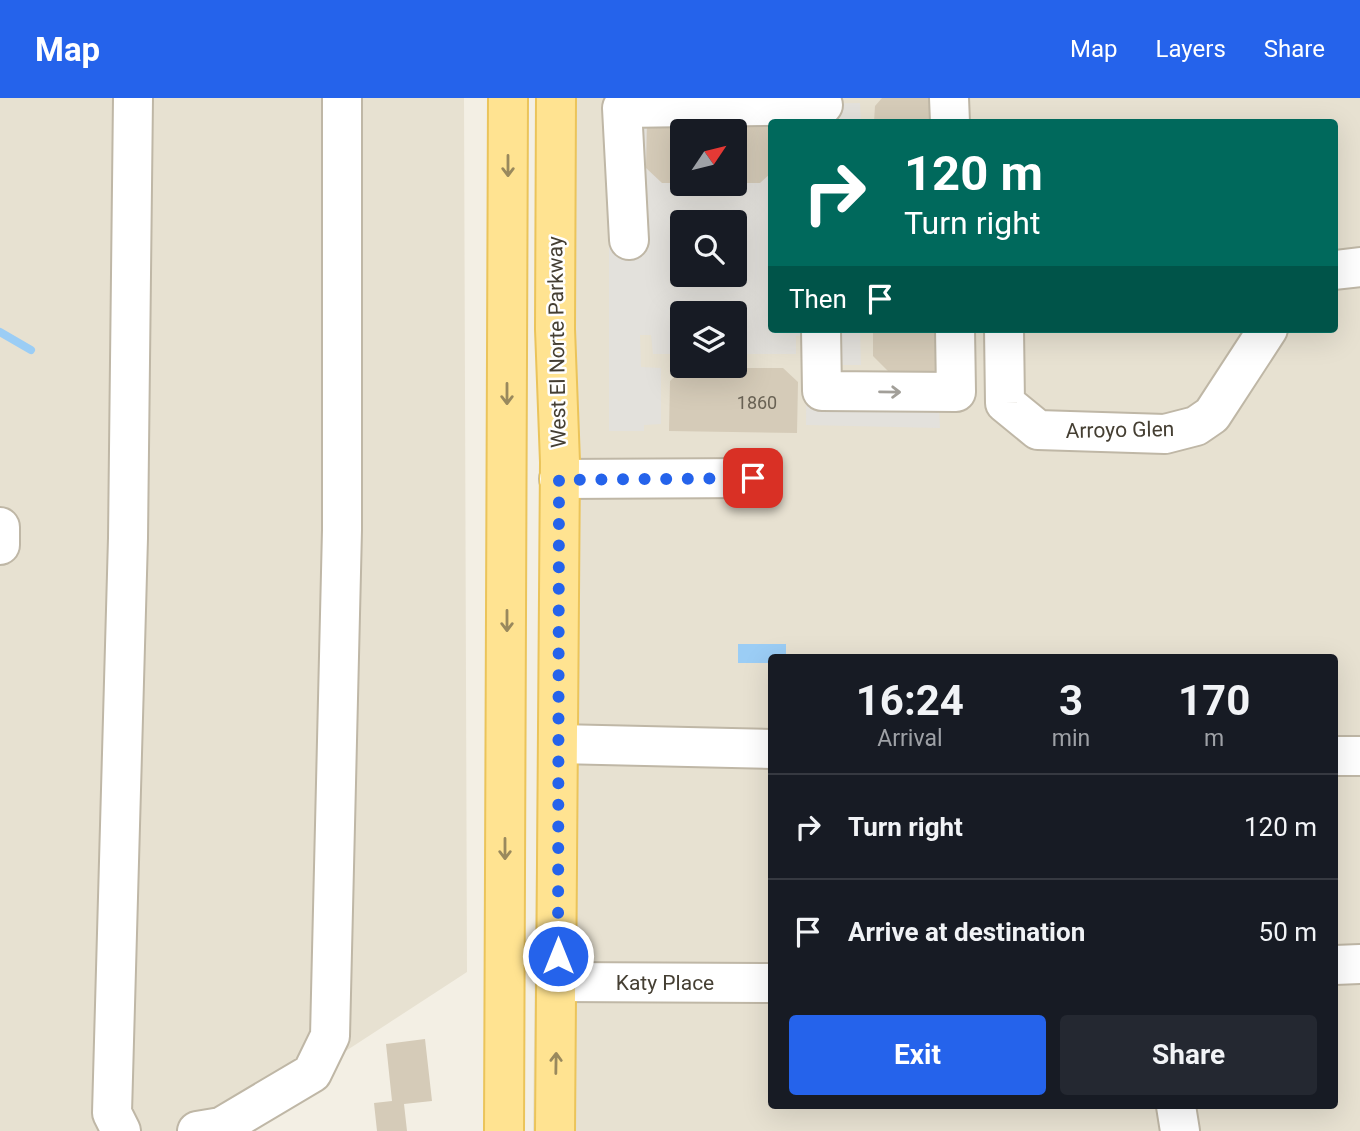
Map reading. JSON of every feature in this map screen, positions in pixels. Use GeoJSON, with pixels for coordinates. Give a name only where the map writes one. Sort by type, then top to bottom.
{"type":"FeatureCollection","features":[{"type":"Feature","properties":{"kind":"main road"},"geometry":{"type":"LineString","coordinates":[[504,1131],[508,98]]}},
{"type":"Feature","properties":{"kind":"main road","name":"West El Norte Parkway"},"geometry":{"type":"LineString","coordinates":[[555,1131],[559,480],[555,329],[556,98]]}},
{"type":"Feature","properties":{"kind":"street"},"geometry":{"type":"LineString","coordinates":[[121,1131],[112,1114],[128,538],[132,98]]}},
{"type":"Feature","properties":{"kind":"street"},"geometry":{"type":"LineString","coordinates":[[197,1131],[221,1127],[312,1073],[330,1036],[342,530],[342,98]]}},
{"type":"Feature","properties":{"kind":"street"},"geometry":{"type":"LineString","coordinates":[[949,98],[950,119]]}},
{"type":"Feature","properties":{"kind":"street"},"geometry":{"type":"LineString","coordinates":[[629,240],[622,108],[823,105]]}},
{"type":"Feature","properties":{"kind":"street"},"geometry":{"type":"LineString","coordinates":[[821,333],[822,391],[956,392],[954,333]]}},
{"type":"Feature","properties":{"kind":"street","name":"Arroyo Glen"},"geometry":{"type":"LineString","coordinates":[[1004,333],[1005,403],[1038,430],[1165,433],[1196,426],[1212,415],[1265,333]]}},
{"type":"Feature","properties":{"kind":"street"},"geometry":{"type":"LineString","coordinates":[[559,480],[753,478]]}},
{"type":"Feature","properties":{"kind":"street"},"geometry":{"type":"LineString","coordinates":[[0,527],[0,545]]}},
{"type":"Feature","properties":{"kind":"street"},"geometry":{"type":"LineString","coordinates":[[558,744],[768,749]]}},
{"type":"Feature","properties":{"kind":"street"},"geometry":{"type":"LineString","coordinates":[[1338,756],[1360,756]]}},
{"type":"Feature","properties":{"kind":"street"},"geometry":{"type":"LineString","coordinates":[[1338,965],[1360,964]]}},
{"type":"Feature","properties":{"kind":"street","name":"Katy Place"},"geometry":{"type":"LineString","coordinates":[[558,982],[768,983]]}},
{"type":"Feature","properties":{"kind":"street"},"geometry":{"type":"LineString","coordinates":[[1176,1109],[1180,1131]]}},
{"type":"Feature","properties":{"kind":"shaded area"},"geometry":{"type":"Polygon","coordinates":[[[0,98],[464,98],[467,972],[223,1131],[0,1131],[0,98]]]}},
{"type":"Feature","properties":{"kind":"shaded area"},"geometry":{"type":"Polygon","coordinates":[[[545,98],[1360,98],[1360,1131],[533,1131],[545,98]]]}},
{"type":"Feature","properties":{"kind":"shaded area"},"geometry":{"type":"Polygon","coordinates":[[[860,103],[861,119],[768,119],[768,333],[860,333],[861,365],[838,365],[838,374],[937,375],[940,428],[806,425],[807,336],[796,336],[796,354],[747,354],[747,301],[670,301],[670,354],[653,354],[651,335],[640,335],[641,367],[661,368],[661,424],[644,425],[644,431],[609,431],[609,106],[860,103]]]}},
{"type":"Feature","properties":{"kind":"water"},"geometry":{"type":"Polygon","coordinates":[[[738,644],[786,644],[786,654],[768,654],[768,663],[738,663],[738,644]]]}},
{"type":"Feature","properties":{"kind":"building"},"geometry":{"type":"Polygon","coordinates":[[[882,98],[939,98],[939,119],[874,119],[875,106],[882,98]]]}},
{"type":"Feature","properties":{"kind":"building"},"geometry":{"type":"Polygon","coordinates":[[[647,119],[670,120],[670,183],[662,183],[646,168],[647,119]]]}},
{"type":"Feature","properties":{"kind":"building"},"geometry":{"type":"Polygon","coordinates":[[[747,121],[768,122],[768,176],[760,183],[747,183],[747,121]]]}},
{"type":"Feature","properties":{"kind":"building"},"geometry":{"type":"Polygon","coordinates":[[[873,333],[937,333],[937,371],[888,371],[873,356],[873,333]]]}},
{"type":"Feature","properties":{"kind":"building"},"geometry":{"type":"Polygon","coordinates":[[[747,368],[783,368],[798,382],[797,433],[669,431],[670,381],[673,378],[747,378],[747,368]]]}},
{"type":"Feature","properties":{"kind":"building"},"geometry":{"type":"Polygon","coordinates":[[[425,1039],[432,1101],[404,1104],[407,1131],[377,1131],[374,1103],[392,1101],[386,1044],[425,1039]]]}},
{"type":"Feature","properties":{"kind":"waterway"},"geometry":{"type":"LineString","coordinates":[[0,332],[31,350]]}},
{"type":"Feature","properties":{"kind":"route"},"geometry":{"type":"LineString","coordinates":[[558,956],[559,480],[753,478]]}}]}
